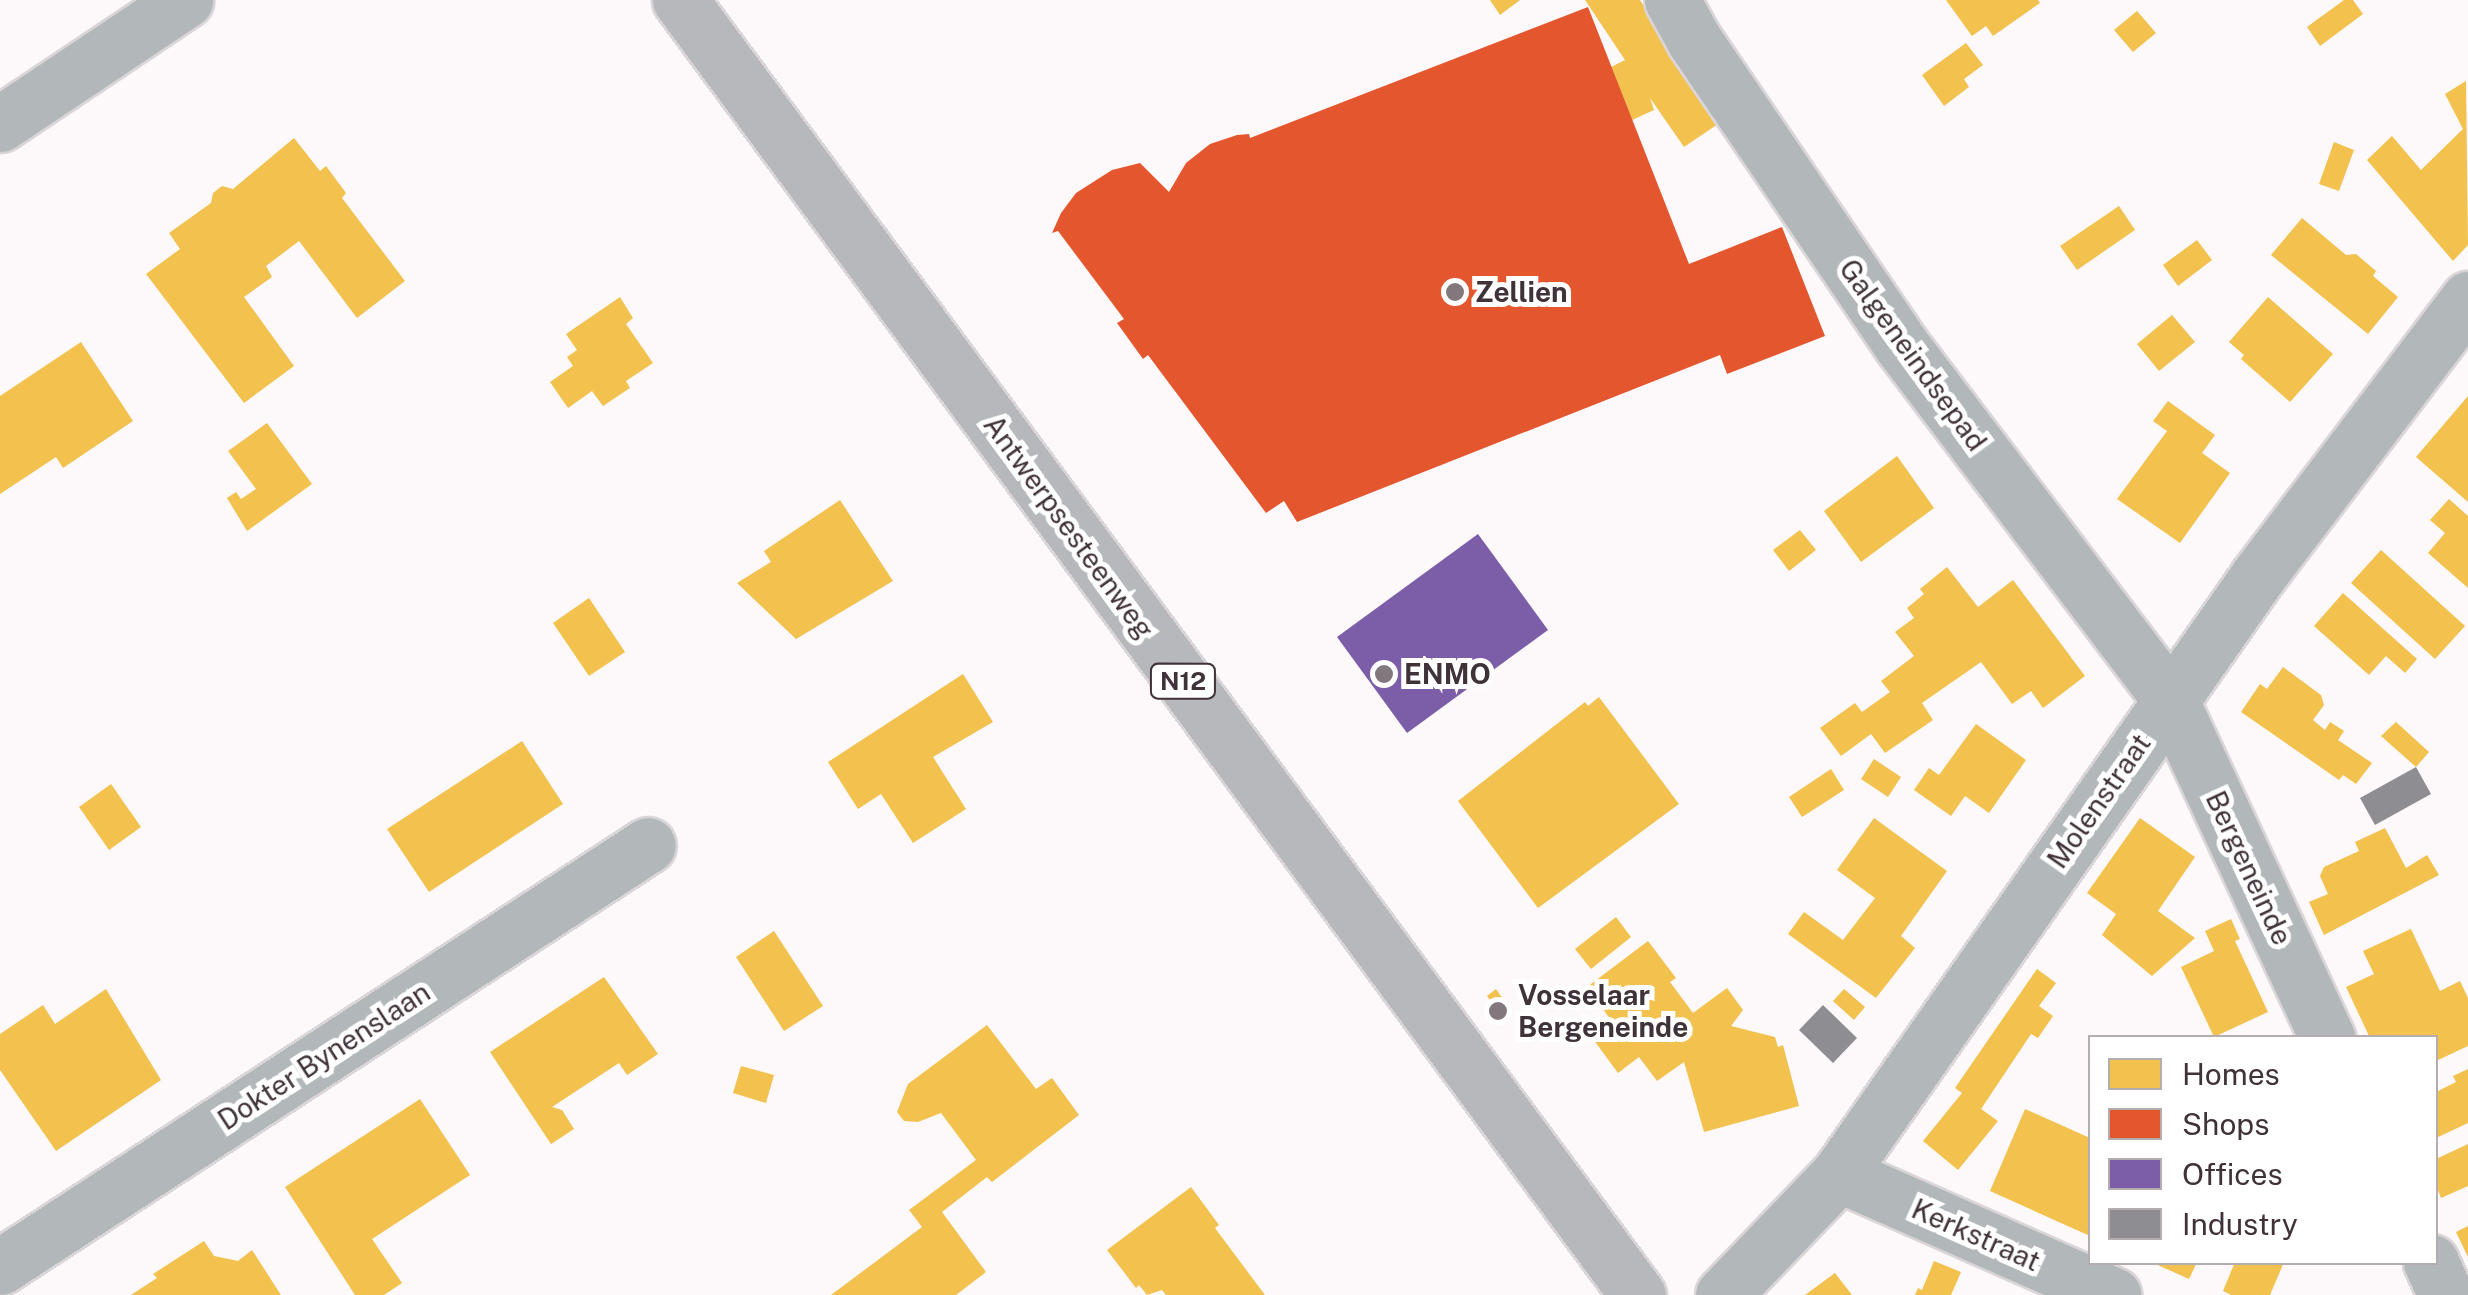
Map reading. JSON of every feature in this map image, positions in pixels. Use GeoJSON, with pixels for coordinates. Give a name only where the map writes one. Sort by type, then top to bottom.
{"type":"FeatureCollection","features":[{"type":"Feature","properties":{"kind":"main road","name":"Antwerpsesteenweg"},"geometry":{"type":"LineString","coordinates":[[680,0],[1638,1295]]}},
{"type":"Feature","properties":{"kind":"street"},"geometry":{"type":"LineString","coordinates":[[0,124],[185,0]]}},
{"type":"Feature","properties":{"kind":"street","name":"Galgeneindsepad"},"geometry":{"type":"LineString","coordinates":[[1672,0],[1694,40],[1902,346],[2170,700]]}},
{"type":"Feature","properties":{"kind":"street","name":"Molenstraat"},"geometry":{"type":"LineString","coordinates":[[1723,1295],[1839,1174],[2170,700],[2346,456],[2468,299]]}},
{"type":"Feature","properties":{"kind":"street","name":"Bergeneinde"},"geometry":{"type":"LineString","coordinates":[[2170,700],[2326,1035]]}},
{"type":"Feature","properties":{"kind":"street","name":"Dokter Bynenslaan"},"geometry":{"type":"LineString","coordinates":[[0,1267],[648,845]]}},
{"type":"Feature","properties":{"kind":"street","name":"Kerkstraat"},"geometry":{"type":"LineString","coordinates":[[1839,1174],[2113,1295]]}},
{"type":"Feature","properties":{"kind":"street"},"geometry":{"type":"LineString","coordinates":[[2432,1265],[2446,1295]]}},
{"type":"Feature","properties":{"kind":"building: Homes"},"geometry":{"type":"Polygon","coordinates":[[[1490,0],[1520,0],[1500,15],[1490,0]]]}},
{"type":"Feature","properties":{"kind":"building: Homes"},"geometry":{"type":"Polygon","coordinates":[[[1585,0],[1640,0],[1721,122],[1684,147],[1650,98],[1654,110],[1632,120],[1611,67],[1625,60],[1585,0]]]}},
{"type":"Feature","properties":{"kind":"building: Homes"},"geometry":{"type":"Polygon","coordinates":[[[1946,0],[2040,3],[1993,36],[1986,26],[1972,36],[1946,0]]]}},
{"type":"Feature","properties":{"kind":"building: Homes"},"geometry":{"type":"Polygon","coordinates":[[[2344,0],[2353,0],[2363,14],[2320,46],[2307,27],[2344,0]]]}},
{"type":"Feature","properties":{"kind":"building: Homes"},"geometry":{"type":"Polygon","coordinates":[[[2137,11],[2156,33],[2133,52],[2114,30],[2137,11]]]}},
{"type":"Feature","properties":{"kind":"building: Homes"},"geometry":{"type":"Polygon","coordinates":[[[1966,43],[1983,65],[1964,79],[1969,87],[1944,106],[1922,75],[1966,43]]]}},
{"type":"Feature","properties":{"kind":"building: Homes"},"geometry":{"type":"Polygon","coordinates":[[[2466,81],[2468,245],[2453,261],[2367,160],[2392,136],[2421,170],[2463,129],[2445,94],[2466,81]]]}},
{"type":"Feature","properties":{"kind":"building: Homes"},"geometry":{"type":"Polygon","coordinates":[[[294,138],[320,171],[326,166],[346,193],[342,198],[405,281],[357,318],[299,241],[266,266],[272,277],[244,297],[294,366],[244,403],[146,274],[180,249],[169,233],[211,203],[213,193],[222,186],[233,189],[294,138]]]}},
{"type":"Feature","properties":{"kind":"building: Homes"},"geometry":{"type":"Polygon","coordinates":[[[2334,142],[2354,150],[2339,191],[2319,184],[2334,142]]]}},
{"type":"Feature","properties":{"kind":"building: Homes"},"geometry":{"type":"Polygon","coordinates":[[[2119,206],[2135,230],[2077,270],[2060,246],[2119,206]]]}},
{"type":"Feature","properties":{"kind":"building: Homes"},"geometry":{"type":"Polygon","coordinates":[[[2302,218],[2346,255],[2356,254],[2376,271],[2373,276],[2398,297],[2368,334],[2271,255],[2302,218]]]}},
{"type":"Feature","properties":{"kind":"building: Homes"},"geometry":{"type":"Polygon","coordinates":[[[2197,240],[2212,260],[2178,286],[2163,265],[2197,240]]]}},
{"type":"Feature","properties":{"kind":"building: Homes"},"geometry":{"type":"Polygon","coordinates":[[[620,297],[633,318],[626,324],[653,363],[626,381],[630,388],[603,406],[592,391],[568,408],[550,382],[573,366],[567,357],[577,350],[566,334],[620,297]]]}},
{"type":"Feature","properties":{"kind":"building: Homes"},"geometry":{"type":"Polygon","coordinates":[[[2268,297],[2333,354],[2290,402],[2241,359],[2244,355],[2229,342],[2268,297]]]}},
{"type":"Feature","properties":{"kind":"building: Homes"},"geometry":{"type":"Polygon","coordinates":[[[2172,315],[2195,342],[2159,371],[2137,344],[2172,315]]]}},
{"type":"Feature","properties":{"kind":"building: Homes"},"geometry":{"type":"Polygon","coordinates":[[[81,342],[133,421],[63,468],[56,457],[0,494],[0,396],[81,342]]]}},
{"type":"Feature","properties":{"kind":"building: Homes"},"geometry":{"type":"Polygon","coordinates":[[[2468,396],[2468,502],[2416,457],[2468,396]]]}},
{"type":"Feature","properties":{"kind":"building: Homes"},"geometry":{"type":"Polygon","coordinates":[[[2168,401],[2215,435],[2202,453],[2230,473],[2180,543],[2117,499],[2167,431],[2153,421],[2168,401]]]}},
{"type":"Feature","properties":{"kind":"building: Homes"},"geometry":{"type":"Polygon","coordinates":[[[267,423],[312,484],[247,531],[227,498],[236,492],[241,499],[256,489],[228,451],[267,423]]]}},
{"type":"Feature","properties":{"kind":"building: Homes"},"geometry":{"type":"Polygon","coordinates":[[[1897,456],[1934,508],[1861,562],[1824,511],[1897,456]]]}},
{"type":"Feature","properties":{"kind":"building: Homes"},"geometry":{"type":"Polygon","coordinates":[[[2449,499],[2468,516],[2468,588],[2428,553],[2445,533],[2430,520],[2449,499]]]}},
{"type":"Feature","properties":{"kind":"building: Homes"},"geometry":{"type":"Polygon","coordinates":[[[840,500],[893,581],[796,639],[737,583],[771,562],[764,551],[840,500]]]}},
{"type":"Feature","properties":{"kind":"building: Homes"},"geometry":{"type":"Polygon","coordinates":[[[1800,530],[1816,550],[1789,571],[1773,550],[1800,530]]]}},
{"type":"Feature","properties":{"kind":"building: Homes"},"geometry":{"type":"Polygon","coordinates":[[[2381,550],[2465,626],[2435,659],[2351,583],[2381,550]]]}},
{"type":"Feature","properties":{"kind":"building: Homes"},"geometry":{"type":"Polygon","coordinates":[[[1947,567],[1978,607],[2013,580],[2085,676],[2043,708],[2031,691],[2012,704],[1981,662],[1922,703],[1933,720],[1885,753],[1871,734],[1841,756],[1820,728],[1855,703],[1862,712],[1890,692],[1881,681],[1914,656],[1895,632],[1914,618],[1907,608],[1924,594],[1920,589],[1947,567]]]}},
{"type":"Feature","properties":{"kind":"building: Homes"},"geometry":{"type":"Polygon","coordinates":[[[2343,593],[2417,659],[2405,673],[2386,656],[2369,675],[2314,626],[2343,593]]]}},
{"type":"Feature","properties":{"kind":"building: Homes"},"geometry":{"type":"Polygon","coordinates":[[[589,598],[625,652],[589,676],[553,623],[589,598]]]}},
{"type":"Feature","properties":{"kind":"building: Homes"},"geometry":{"type":"Polygon","coordinates":[[[2283,667],[2321,695],[2324,705],[2313,720],[2325,730],[2330,722],[2344,731],[2338,740],[2372,763],[2356,784],[2343,775],[2339,780],[2241,712],[2260,684],[2267,689],[2283,667]]]}},
{"type":"Feature","properties":{"kind":"building: Homes"},"geometry":{"type":"Polygon","coordinates":[[[963,674],[993,722],[933,757],[966,809],[913,843],[881,794],[858,809],[828,762],[963,674]]]}},
{"type":"Feature","properties":{"kind":"building: Homes"},"geometry":{"type":"Polygon","coordinates":[[[1599,697],[1679,804],[1538,908],[1458,801],[1585,702],[1588,706],[1599,697]]]}},
{"type":"Feature","properties":{"kind":"building: Homes"},"geometry":{"type":"Polygon","coordinates":[[[2396,722],[2429,752],[2416,767],[2381,736],[2396,722]]]}},
{"type":"Feature","properties":{"kind":"building: Homes"},"geometry":{"type":"Polygon","coordinates":[[[1976,724],[2026,760],[1989,813],[1965,796],[1951,816],[1914,790],[1929,768],[1939,775],[1976,724]]]}},
{"type":"Feature","properties":{"kind":"building: Homes"},"geometry":{"type":"Polygon","coordinates":[[[522,741],[563,804],[429,892],[387,829],[522,741]]]}},
{"type":"Feature","properties":{"kind":"building: Homes"},"geometry":{"type":"Polygon","coordinates":[[[1874,759],[1901,777],[1888,797],[1861,779],[1874,759]]]}},
{"type":"Feature","properties":{"kind":"building: Homes"},"geometry":{"type":"Polygon","coordinates":[[[1831,769],[1844,790],[1802,817],[1789,797],[1831,769]]]}},
{"type":"Feature","properties":{"kind":"building: Homes"},"geometry":{"type":"Polygon","coordinates":[[[111,784],[141,827],[109,850],[79,807],[111,784]]]}},
{"type":"Feature","properties":{"kind":"building: Homes"},"geometry":{"type":"Polygon","coordinates":[[[1874,818],[1947,871],[1901,936],[1915,948],[1876,998],[1788,934],[1804,912],[1843,940],[1875,898],[1837,870],[1874,818]]]}},
{"type":"Feature","properties":{"kind":"building: Homes"},"geometry":{"type":"Polygon","coordinates":[[[2140,818],[2195,857],[2158,911],[2195,938],[2152,976],[2102,935],[2116,914],[2087,893],[2140,818]]]}},
{"type":"Feature","properties":{"kind":"building: Homes"},"geometry":{"type":"Polygon","coordinates":[[[2385,828],[2406,868],[2427,855],[2439,875],[2324,935],[2309,902],[2328,894],[2320,876],[2324,867],[2359,851],[2355,842],[2385,828]]]}},
{"type":"Feature","properties":{"kind":"building: Homes"},"geometry":{"type":"Polygon","coordinates":[[[1616,917],[1631,937],[1591,969],[1575,949],[1616,917]]]}},
{"type":"Feature","properties":{"kind":"building: Homes"},"geometry":{"type":"Polygon","coordinates":[[[2231,919],[2240,939],[2235,941],[2268,1012],[2218,1035],[2213,1035],[2181,967],[2214,951],[2205,931],[2231,919]]]}},
{"type":"Feature","properties":{"kind":"building: Homes"},"geometry":{"type":"Polygon","coordinates":[[[2411,929],[2440,991],[2460,981],[2468,998],[2468,1046],[2438,1060],[2438,1035],[2369,1035],[2346,987],[2374,974],[2363,951],[2411,929]]]}},
{"type":"Feature","properties":{"kind":"building: Homes"},"geometry":{"type":"Polygon","coordinates":[[[774,931],[823,1006],[784,1031],[736,957],[774,931]]]}},
{"type":"Feature","properties":{"kind":"building: Homes"},"geometry":{"type":"Polygon","coordinates":[[[1648,941],[1676,978],[1670,982],[1693,1013],[1727,988],[1743,1010],[1731,1026],[1775,1037],[1778,1047],[1783,1045],[1799,1106],[1704,1132],[1684,1062],[1657,1081],[1639,1057],[1618,1073],[1593,1039],[1613,1023],[1587,987],[1648,941]]]}},
{"type":"Feature","properties":{"kind":"building: Homes"},"geometry":{"type":"Polygon","coordinates":[[[2037,969],[2056,983],[2039,1006],[2053,1016],[2038,1038],[2031,1034],[1981,1109],[1998,1121],[1958,1170],[1923,1141],[1962,1093],[1955,1088],[2037,969]]]}},
{"type":"Feature","properties":{"kind":"building: Homes"},"geometry":{"type":"Polygon","coordinates":[[[604,977],[658,1054],[627,1075],[619,1063],[552,1107],[562,1110],[574,1129],[551,1144],[490,1052],[604,977]]]}},
{"type":"Feature","properties":{"kind":"building: Homes"},"geometry":{"type":"Polygon","coordinates":[[[106,989],[161,1080],[56,1151],[0,1070],[0,1034],[43,1005],[55,1024],[106,989]]]}},
{"type":"Feature","properties":{"kind":"building: Homes"},"geometry":{"type":"Polygon","coordinates":[[[1496,989],[1507,1005],[1498,1011],[1487,996],[1496,989]]]}},
{"type":"Feature","properties":{"kind":"building: Homes"},"geometry":{"type":"Polygon","coordinates":[[[1844,989],[1865,1007],[1854,1020],[1833,1001],[1844,989]]]}},
{"type":"Feature","properties":{"kind":"building: Homes"},"geometry":{"type":"Polygon","coordinates":[[[987,1025],[1036,1089],[1052,1078],[1079,1115],[992,1182],[987,1177],[942,1212],[986,1272],[956,1295],[831,1295],[922,1227],[909,1210],[976,1160],[941,1113],[918,1122],[904,1121],[897,1112],[908,1084],[987,1025]]]}},
{"type":"Feature","properties":{"kind":"building: Homes"},"geometry":{"type":"Polygon","coordinates":[[[741,1066],[774,1075],[766,1103],[733,1093],[741,1066]]]}},
{"type":"Feature","properties":{"kind":"building: Homes"},"geometry":{"type":"Polygon","coordinates":[[[2468,1069],[2468,1123],[2438,1137],[2438,1091],[2456,1082],[2453,1076],[2468,1069]]]}},
{"type":"Feature","properties":{"kind":"building: Homes"},"geometry":{"type":"Polygon","coordinates":[[[420,1099],[470,1175],[372,1239],[402,1283],[384,1295],[355,1295],[285,1187],[420,1099]]]}},
{"type":"Feature","properties":{"kind":"building: Homes"},"geometry":{"type":"Polygon","coordinates":[[[2025,1109],[2088,1137],[2088,1235],[1990,1191],[2025,1109]]]}},
{"type":"Feature","properties":{"kind":"building: Homes"},"geometry":{"type":"Polygon","coordinates":[[[2468,1144],[2468,1186],[2441,1198],[2438,1158],[2468,1144]]]}},
{"type":"Feature","properties":{"kind":"building: Homes"},"geometry":{"type":"Polygon","coordinates":[[[1191,1187],[1219,1225],[1215,1228],[1265,1295],[1166,1295],[1162,1290],[1147,1295],[1139,1285],[1136,1288],[1107,1250],[1191,1187]]]}},
{"type":"Feature","properties":{"kind":"building: Homes"},"geometry":{"type":"Polygon","coordinates":[[[2468,1226],[2468,1257],[2456,1232],[2468,1226]]]}},
{"type":"Feature","properties":{"kind":"building: Homes"},"geometry":{"type":"Polygon","coordinates":[[[204,1241],[214,1256],[238,1261],[252,1250],[281,1295],[131,1295],[157,1278],[153,1274],[204,1241]]]}},
{"type":"Feature","properties":{"kind":"building: Homes"},"geometry":{"type":"Polygon","coordinates":[[[1934,1261],[1961,1272],[1951,1295],[1915,1295],[1918,1288],[1922,1290],[1934,1261]]]}},
{"type":"Feature","properties":{"kind":"building: Homes"},"geometry":{"type":"Polygon","coordinates":[[[2158,1265],[2196,1265],[2189,1279],[2158,1265]]]}},
{"type":"Feature","properties":{"kind":"building: Homes"},"geometry":{"type":"Polygon","coordinates":[[[2234,1265],[2283,1265],[2270,1295],[2231,1295],[2223,1291],[2234,1265]]]}},
{"type":"Feature","properties":{"kind":"building: Homes"},"geometry":{"type":"Polygon","coordinates":[[[1835,1273],[1852,1295],[1805,1295],[1835,1273]]]}},
{"type":"Feature","properties":{"kind":"building: Shops","name":"Zellien"},"geometry":{"type":"Polygon","coordinates":[[[1588,7],[1689,264],[1782,227],[1825,336],[1727,374],[1720,355],[1297,522],[1284,501],[1266,513],[1148,355],[1143,359],[1117,323],[1124,319],[1058,231],[1052,233],[1061,213],[1076,193],[1112,170],[1140,163],[1169,192],[1186,163],[1210,144],[1237,135],[1249,134],[1250,138],[1588,7]]]}},
{"type":"Feature","properties":{"kind":"building: Offices"},"geometry":{"type":"Polygon","coordinates":[[[1478,534],[1548,630],[1407,733],[1337,637],[1478,534]]]}},
{"type":"Feature","properties":{"kind":"building: Industry"},"geometry":{"type":"Polygon","coordinates":[[[2416,767],[2431,794],[2375,825],[2360,798],[2416,767]]]}},
{"type":"Feature","properties":{"kind":"building: Industry"},"geometry":{"type":"Polygon","coordinates":[[[1823,1005],[1857,1038],[1833,1063],[1799,1030],[1823,1005]]]}},
{"type":"Feature","properties":{"kind":"place","name":"Zellien"},"geometry":{"type":"Point","coordinates":[1455,292]}},
{"type":"Feature","properties":{"kind":"place","name":"ENMO"},"geometry":{"type":"Point","coordinates":[1384,674]}},
{"type":"Feature","properties":{"kind":"place","name":"Vosselaar Bergeneinde"},"geometry":{"type":"Point","coordinates":[1498,1011]}}]}
